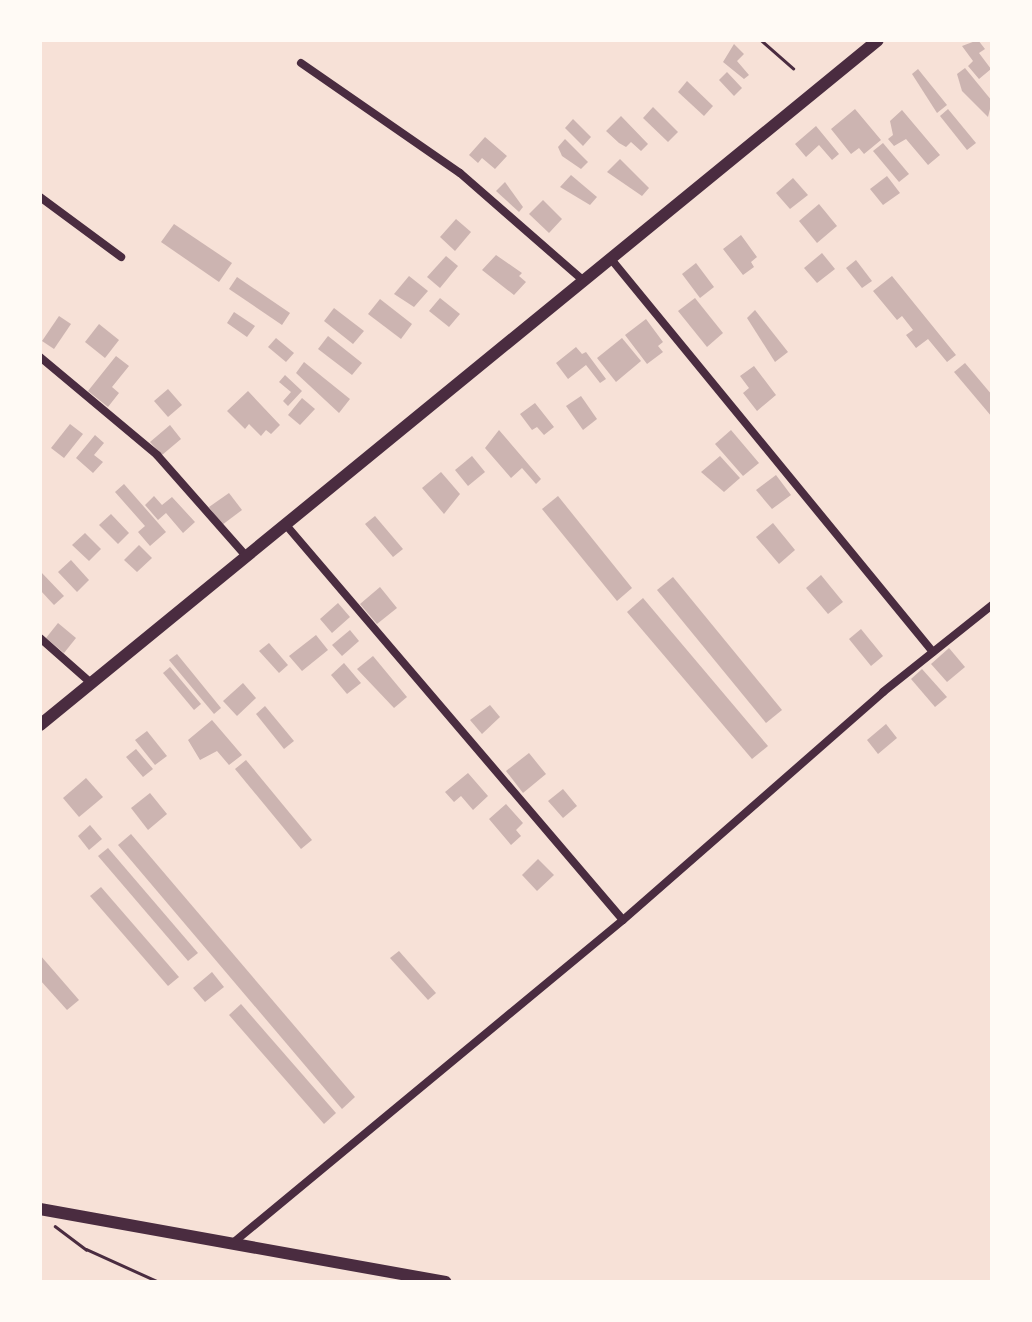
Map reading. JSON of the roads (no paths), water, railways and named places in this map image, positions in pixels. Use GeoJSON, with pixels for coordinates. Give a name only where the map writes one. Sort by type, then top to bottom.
{"type":"FeatureCollection","features":[{"type":"Feature","properties":{"kind":"main road"},"geometry":{"type":"LineString","coordinates":[[40,725],[878,40]]}},
{"type":"Feature","properties":{"kind":"main road"},"geometry":{"type":"LineString","coordinates":[[44,1214],[233,1243],[445,1282]]}},
{"type":"Feature","properties":{"kind":"street"},"geometry":{"type":"LineString","coordinates":[[301,62],[460,173],[584,280]]}},
{"type":"Feature","properties":{"kind":"street"},"geometry":{"type":"LineString","coordinates":[[40,197],[121,257]]}},
{"type":"Feature","properties":{"kind":"street"},"geometry":{"type":"LineString","coordinates":[[611,258],[933,652]]}},
{"type":"Feature","properties":{"kind":"street"},"geometry":{"type":"LineString","coordinates":[[40,356],[157,455],[247,556]]}},
{"type":"Feature","properties":{"kind":"street"},"geometry":{"type":"LineString","coordinates":[[286,525],[623,920]]}},
{"type":"Feature","properties":{"kind":"street"},"geometry":{"type":"LineString","coordinates":[[233,1243],[623,920],[992,605]]}},
{"type":"Feature","properties":{"kind":"street"},"geometry":{"type":"LineString","coordinates":[[40,638],[92,683]]}}]}
